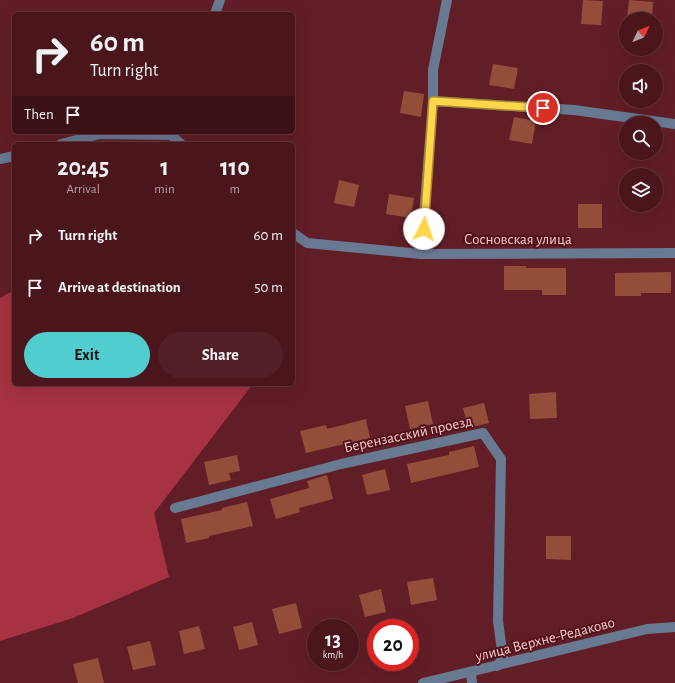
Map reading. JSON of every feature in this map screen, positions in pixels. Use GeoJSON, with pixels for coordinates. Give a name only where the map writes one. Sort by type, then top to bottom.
{"type":"FeatureCollection","features":[{"type":"Feature","properties":{"kind":"street"},"geometry":{"type":"LineString","coordinates":[[216,12],[220,0]]}},
{"type":"Feature","properties":{"kind":"street"},"geometry":{"type":"LineString","coordinates":[[421,254],[433,101],[433,70],[448,0]]}},
{"type":"Feature","properties":{"kind":"street"},"geometry":{"type":"LineString","coordinates":[[433,101],[574,110],[675,124]]}},
{"type":"Feature","properties":{"kind":"street"},"geometry":{"type":"LineString","coordinates":[[70,142],[100,134],[171,134],[179,142]]}},
{"type":"Feature","properties":{"kind":"street"},"geometry":{"type":"LineString","coordinates":[[0,159],[12,156]]}},
{"type":"Feature","properties":{"kind":"street","name":"Сосновская улица"},"geometry":{"type":"LineString","coordinates":[[295,234],[307,243],[421,254],[675,253]]}},
{"type":"Feature","properties":{"kind":"street","name":"Берензасский проезд"},"geometry":{"type":"LineString","coordinates":[[175,508],[342,464],[484,433],[501,459],[498,621],[503,658],[497,666]]}},
{"type":"Feature","properties":{"kind":"street","name":"улица Верхне-Редаково"},"geometry":{"type":"LineString","coordinates":[[423,683],[472,678],[497,666],[647,629],[675,627]]}},
{"type":"Feature","properties":{"kind":"shaded area"},"geometry":{"type":"Polygon","coordinates":[[[12,291],[12,386],[251,386],[154,513],[169,577],[73,618],[0,641],[0,298],[12,291]]]}},
{"type":"Feature","properties":{"kind":"building"},"geometry":{"type":"Polygon","coordinates":[[[583,0],[603,1],[601,25],[581,24],[583,0]]]}},
{"type":"Feature","properties":{"kind":"building"},"geometry":{"type":"Polygon","coordinates":[[[629,0],[653,2],[652,12],[628,12],[629,0]]]}},
{"type":"Feature","properties":{"kind":"building"},"geometry":{"type":"Polygon","coordinates":[[[493,64],[518,68],[514,89],[489,85],[493,64]]]}},
{"type":"Feature","properties":{"kind":"building"},"geometry":{"type":"Polygon","coordinates":[[[404,91],[424,94],[421,117],[400,113],[404,91]]]}},
{"type":"Feature","properties":{"kind":"building"},"geometry":{"type":"Polygon","coordinates":[[[514,117],[536,121],[532,144],[509,140],[514,117]]]}},
{"type":"Feature","properties":{"kind":"building"},"geometry":{"type":"Polygon","coordinates":[[[339,180],[359,185],[354,207],[334,203],[339,180]]]}},
{"type":"Feature","properties":{"kind":"building"},"geometry":{"type":"Polygon","coordinates":[[[389,194],[414,198],[411,218],[386,214],[389,194]]]}},
{"type":"Feature","properties":{"kind":"building"},"geometry":{"type":"Polygon","coordinates":[[[578,204],[602,204],[602,228],[578,228],[578,204]]]}},
{"type":"Feature","properties":{"kind":"building"},"geometry":{"type":"Polygon","coordinates":[[[504,266],[526,266],[526,268],[566,268],[566,295],[542,295],[542,290],[504,290],[504,266]]]}},
{"type":"Feature","properties":{"kind":"building"},"geometry":{"type":"Polygon","coordinates":[[[671,272],[671,293],[641,293],[641,296],[615,296],[615,273],[671,272]]]}},
{"type":"Feature","properties":{"kind":"building"},"geometry":{"type":"Polygon","coordinates":[[[556,392],[557,418],[530,419],[529,394],[556,392]]]}},
{"type":"Feature","properties":{"kind":"building"},"geometry":{"type":"Polygon","coordinates":[[[428,401],[433,424],[410,429],[405,406],[428,401]]]}},
{"type":"Feature","properties":{"kind":"building"},"geometry":{"type":"Polygon","coordinates":[[[484,403],[489,423],[468,428],[463,408],[484,403]]]}},
{"type":"Feature","properties":{"kind":"building"},"geometry":{"type":"Polygon","coordinates":[[[366,419],[370,438],[306,453],[300,431],[326,425],[327,429],[366,419]]]}},
{"type":"Feature","properties":{"kind":"building"},"geometry":{"type":"Polygon","coordinates":[[[474,446],[479,467],[411,483],[407,464],[449,455],[449,452],[474,446]]]}},
{"type":"Feature","properties":{"kind":"building"},"geometry":{"type":"Polygon","coordinates":[[[237,455],[240,471],[229,473],[231,480],[209,485],[204,462],[237,455]]]}},
{"type":"Feature","properties":{"kind":"building"},"geometry":{"type":"Polygon","coordinates":[[[385,469],[390,490],[367,495],[362,475],[385,469]]]}},
{"type":"Feature","properties":{"kind":"building"},"geometry":{"type":"Polygon","coordinates":[[[327,475],[333,499],[299,508],[300,512],[276,519],[270,499],[309,488],[307,481],[327,475]]]}},
{"type":"Feature","properties":{"kind":"building"},"geometry":{"type":"Polygon","coordinates":[[[247,502],[253,526],[186,543],[181,519],[222,510],[222,508],[247,502]]]}},
{"type":"Feature","properties":{"kind":"building"},"geometry":{"type":"Polygon","coordinates":[[[546,536],[571,536],[571,560],[546,559],[546,536]]]}},
{"type":"Feature","properties":{"kind":"building"},"geometry":{"type":"Polygon","coordinates":[[[433,578],[437,600],[411,605],[407,582],[433,578]]]}},
{"type":"Feature","properties":{"kind":"building"},"geometry":{"type":"Polygon","coordinates":[[[381,589],[386,612],[365,617],[359,595],[381,589]]]}},
{"type":"Feature","properties":{"kind":"building"},"geometry":{"type":"Polygon","coordinates":[[[296,603],[302,628],[279,634],[272,609],[296,603]]]}},
{"type":"Feature","properties":{"kind":"building"},"geometry":{"type":"Polygon","coordinates":[[[252,622],[258,645],[239,650],[233,627],[252,622]]]}},
{"type":"Feature","properties":{"kind":"building"},"geometry":{"type":"Polygon","coordinates":[[[199,626],[205,649],[184,654],[179,631],[199,626]]]}},
{"type":"Feature","properties":{"kind":"building"},"geometry":{"type":"Polygon","coordinates":[[[150,641],[156,665],[133,670],[127,647],[150,641]]]}},
{"type":"Feature","properties":{"kind":"building"},"geometry":{"type":"Polygon","coordinates":[[[98,658],[104,683],[78,683],[73,664],[98,658]]]}},
{"type":"Feature","properties":{"kind":"route"},"geometry":{"type":"LineString","coordinates":[[424,229],[433,101],[543,108]]}}]}
